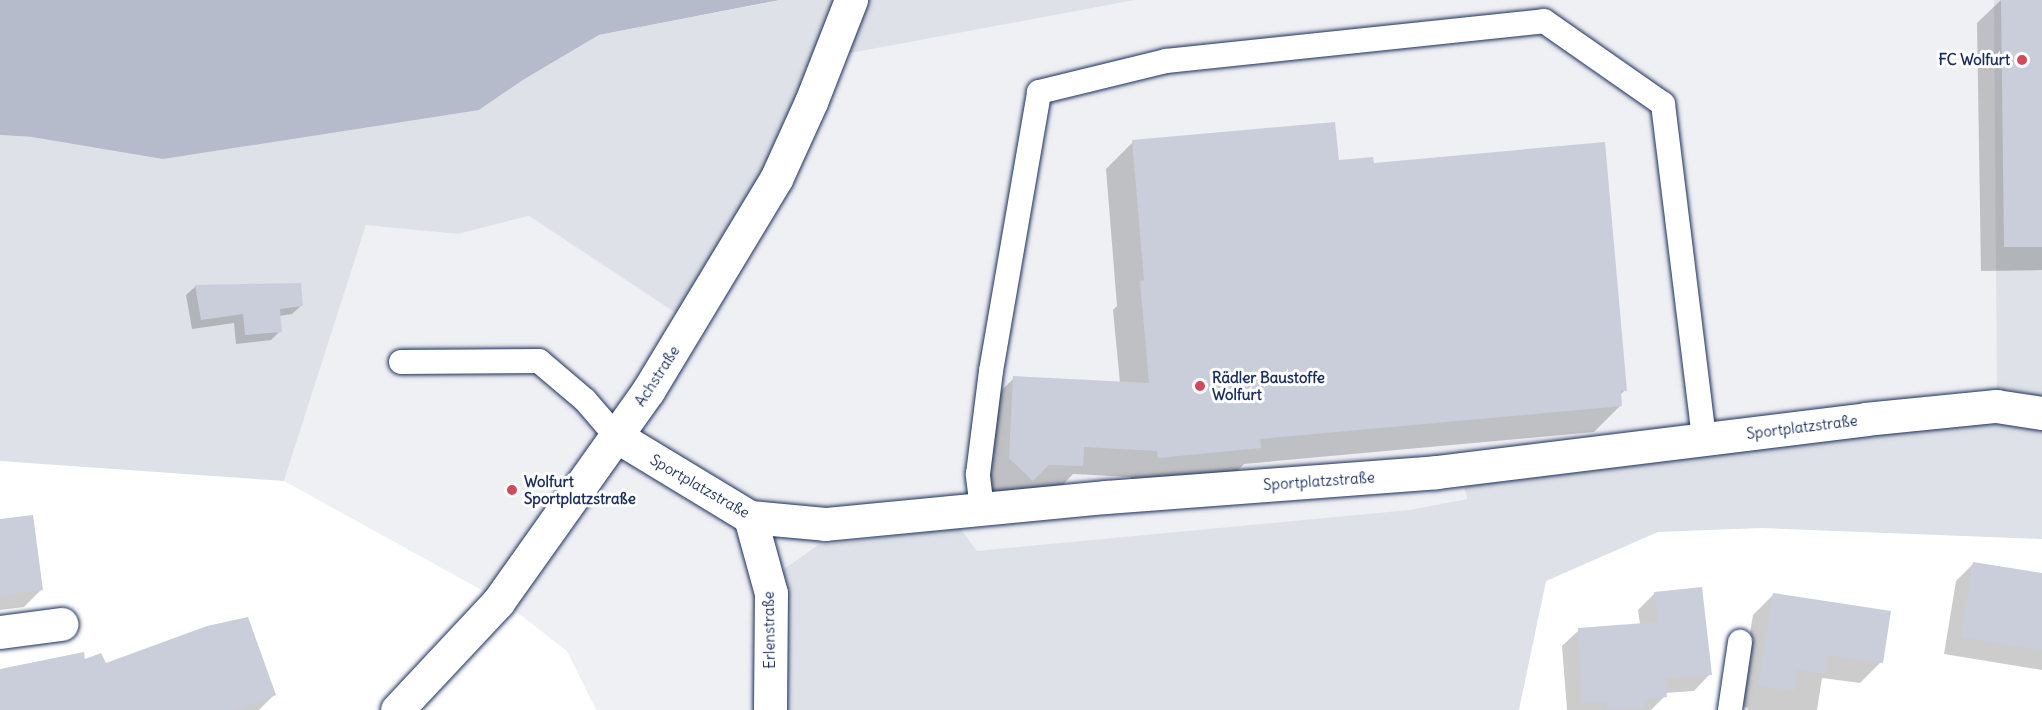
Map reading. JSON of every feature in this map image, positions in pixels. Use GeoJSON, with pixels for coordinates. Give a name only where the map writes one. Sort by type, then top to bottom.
{"type":"FeatureCollection","features":[{"type":"Feature","properties":{"kind":"street","name":"Achstraße"},"geometry":{"type":"LineString","coordinates":[[397,710],[498,602],[648,392],[764,199],[784,161],[811,102],[851,0]]}},
{"type":"Feature","properties":{"kind":"street","name":"Sportplatzstraße"},"geometry":{"type":"LineString","coordinates":[[616,436],[750,517],[825,524],[1436,472],[1996,406],[2042,413]]}},
{"type":"Feature","properties":{"kind":"street","name":"Erlenstraße"},"geometry":{"type":"LineString","coordinates":[[750,517],[771,593],[770,710]]}},
{"type":"Feature","properties":{"kind":"street"},"geometry":{"type":"LineString","coordinates":[[0,632],[61,624]]}},
{"type":"Feature","properties":{"kind":"lane"},"geometry":{"type":"LineString","coordinates":[[982,509],[978,474],[991,371],[1039,92],[1166,61],[1544,21],[1663,104],[1704,439]]}},
{"type":"Feature","properties":{"kind":"lane"},"geometry":{"type":"LineString","coordinates":[[401,362],[539,361],[585,400],[616,436]]}},
{"type":"Feature","properties":{"kind":"lane"},"geometry":{"type":"LineString","coordinates":[[1730,710],[1740,642]]}},
{"type":"Feature","properties":{"kind":"shaded area"},"geometry":{"type":"Polygon","coordinates":[[[781,0],[1135,0],[845,54],[679,315],[529,216],[458,234],[366,225],[284,481],[0,461],[0,135],[32,137],[479,110],[523,80],[599,35],[781,0]]]}},
{"type":"Feature","properties":{"kind":"shaded area"},"geometry":{"type":"Polygon","coordinates":[[[1135,0],[1996,0],[1997,410],[1461,472],[1467,499],[1409,510],[766,710],[596,710],[567,651],[505,603],[284,481],[366,224],[458,234],[529,216],[679,314],[845,53],[1135,0]]]}},
{"type":"Feature","properties":{"kind":"shaded area"},"geometry":{"type":"Polygon","coordinates":[[[1994,0],[2042,0],[2042,539],[1761,528],[1658,532],[1546,581],[1519,710],[766,710],[766,582],[818,545],[960,528],[977,551],[1409,510],[1467,499],[1461,472],[1997,410],[1994,0]]]}},
{"type":"Feature","properties":{"kind":"water"},"geometry":{"type":"Polygon","coordinates":[[[0,0],[780,0],[599,35],[523,80],[479,110],[163,159],[32,137],[0,135],[0,0]]]}},
{"type":"Feature","properties":{"kind":"building"},"geometry":{"type":"Polygon","coordinates":[[[2001,0],[2042,0],[2042,247],[2004,247],[2001,0]]]}},
{"type":"Feature","properties":{"kind":"building"},"geometry":{"type":"Polygon","coordinates":[[[1335,122],[1339,160],[1373,157],[1374,163],[1605,142],[1627,391],[1621,391],[1622,406],[1260,439],[1261,448],[1158,458],[1157,451],[1084,447],[1083,466],[1049,465],[1033,481],[1009,458],[1013,376],[1149,383],[1140,281],[1144,280],[1132,140],[1335,122]]]}},
{"type":"Feature","properties":{"kind":"building"},"geometry":{"type":"Polygon","coordinates":[[[301,283],[303,306],[280,309],[282,332],[245,335],[243,314],[201,320],[195,285],[301,283]]]}},
{"type":"Feature","properties":{"kind":"building"},"geometry":{"type":"Polygon","coordinates":[[[33,515],[43,590],[0,596],[0,519],[33,515]]]}},
{"type":"Feature","properties":{"kind":"building"},"geometry":{"type":"Polygon","coordinates":[[[1973,562],[2042,573],[2042,650],[1961,637],[1973,562]]]}},
{"type":"Feature","properties":{"kind":"building"},"geometry":{"type":"Polygon","coordinates":[[[1702,587],[1712,675],[1665,678],[1667,697],[1644,699],[1645,707],[1607,709],[1607,701],[1583,703],[1578,628],[1658,622],[1654,592],[1702,587]]]}},
{"type":"Feature","properties":{"kind":"building"},"geometry":{"type":"Polygon","coordinates":[[[1773,593],[1891,611],[1883,663],[1827,655],[1824,674],[1797,670],[1794,691],[1758,686],[1773,593]]]}},
{"type":"Feature","properties":{"kind":"building"},"geometry":{"type":"Polygon","coordinates":[[[248,617],[276,695],[236,710],[0,710],[0,669],[84,652],[85,659],[101,653],[106,663],[207,626],[248,617]]]}},
{"type":"Feature","properties":{"kind":"place","name":"FC Wolfurt"},"geometry":{"type":"Point","coordinates":[2022,60]}},
{"type":"Feature","properties":{"kind":"place","name":"Rädler Baustoffe Wolfurt"},"geometry":{"type":"Point","coordinates":[1200,386]}},
{"type":"Feature","properties":{"kind":"place","name":"Wolfurt Sportplatzstraße"},"geometry":{"type":"Point","coordinates":[512,490]}}]}
